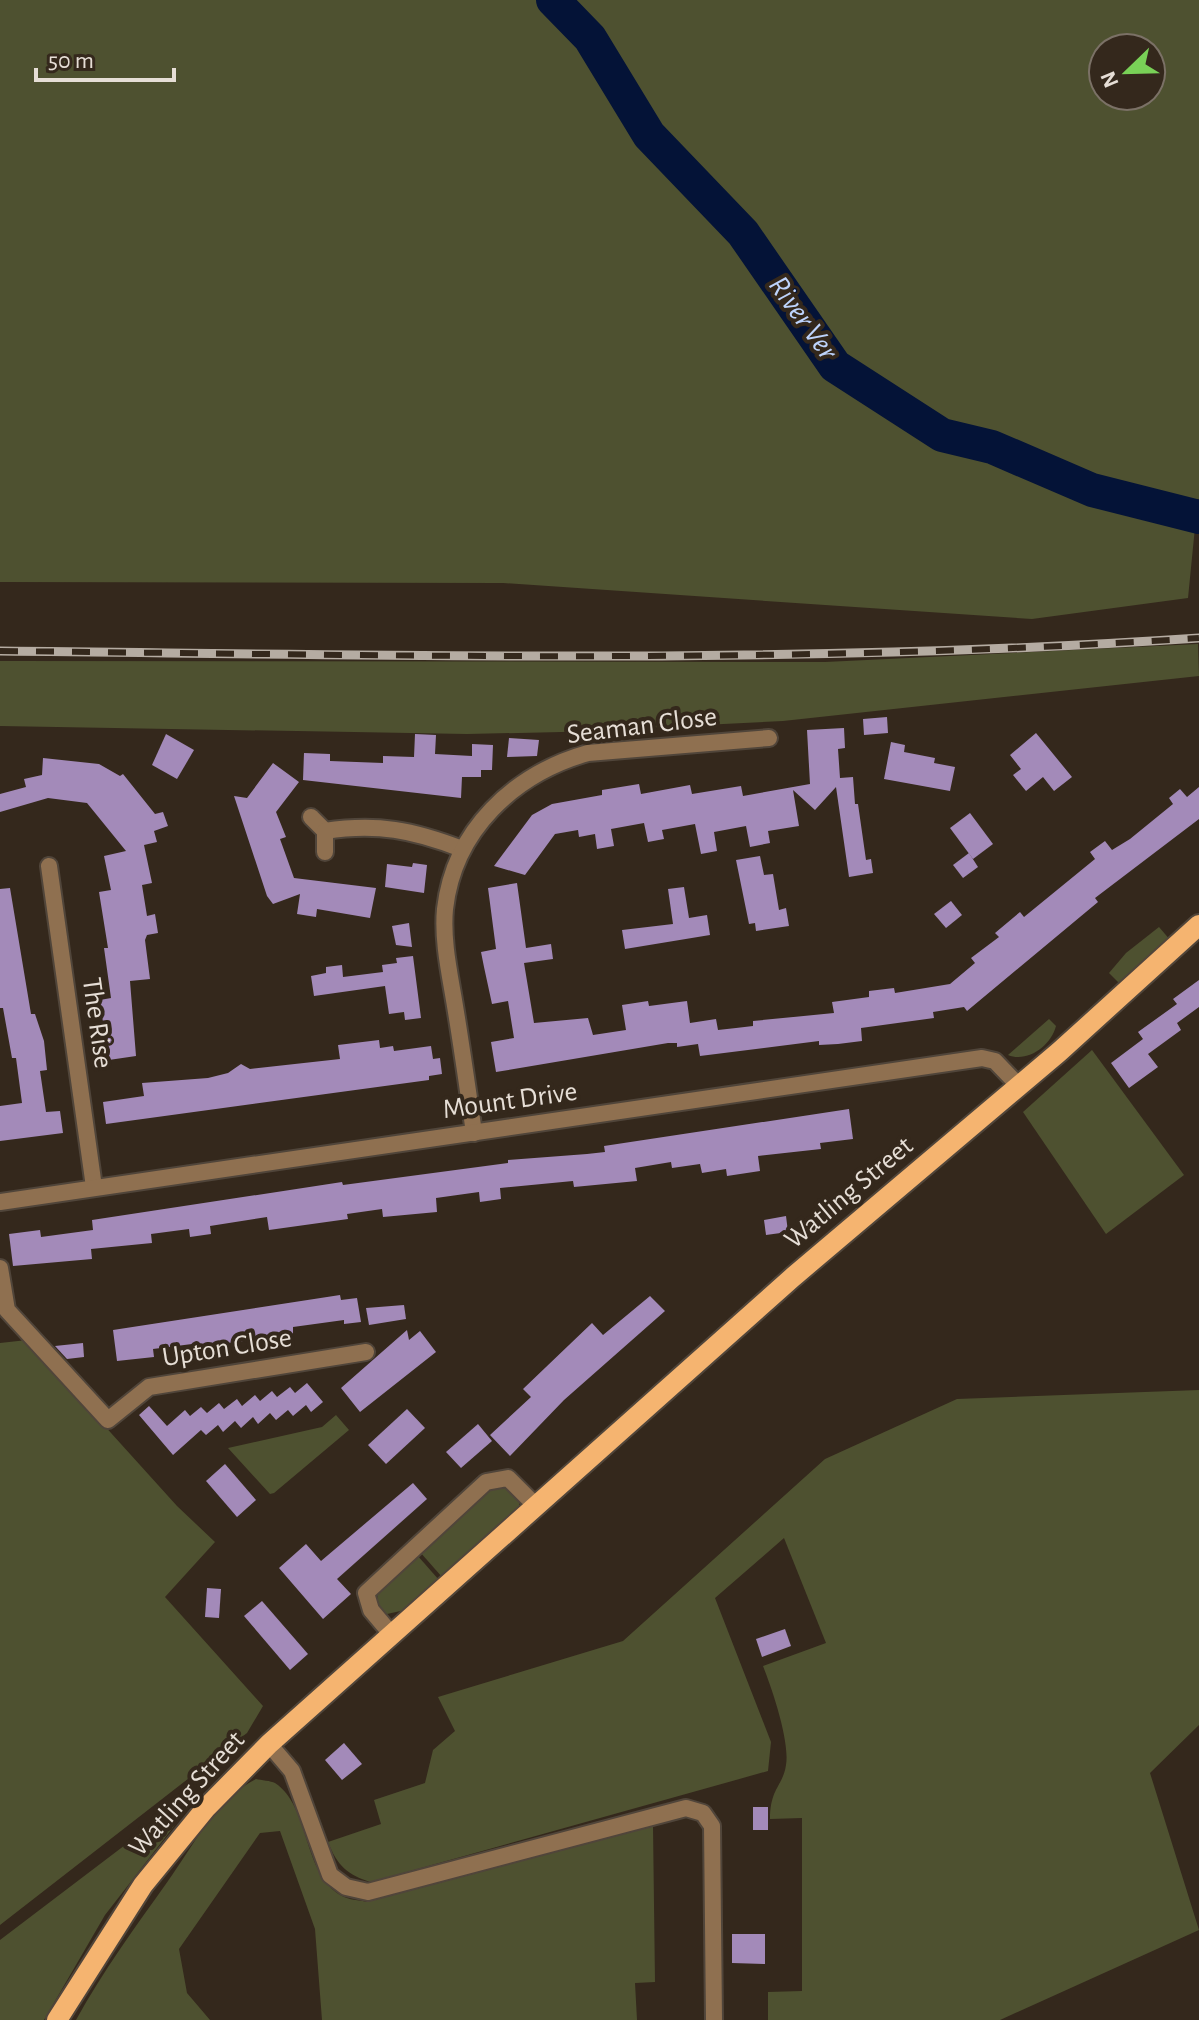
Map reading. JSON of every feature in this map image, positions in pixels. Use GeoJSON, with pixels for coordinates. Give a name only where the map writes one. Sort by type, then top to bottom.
{"type":"FeatureCollection","features":[{"type":"Feature","properties":{"kind":"main road","name":"Watling Street"},"geometry":{"type":"LineString","coordinates":[[57,2020],[143,1885],[206,1808],[269,1744],[793,1277],[1199,925]]}},
{"type":"Feature","properties":{"kind":"street","name":"Seaman Close"},"geometry":{"type":"LineString","coordinates":[[474,1133],[446,943],[445,911],[451,876],[462,849],[498,801],[562,760],[588,753],[769,738]]}},
{"type":"Feature","properties":{"kind":"street"},"geometry":{"type":"LineString","coordinates":[[311,817],[325,831],[325,852]]}},
{"type":"Feature","properties":{"kind":"street"},"geometry":{"type":"LineString","coordinates":[[325,831],[363,825],[427,836],[462,849]]}},
{"type":"Feature","properties":{"kind":"street","name":"The Rise"},"geometry":{"type":"LineString","coordinates":[[49,866],[94,1187]]}},
{"type":"Feature","properties":{"kind":"street","name":"Mount Drive"},"geometry":{"type":"LineString","coordinates":[[0,1202],[982,1058],[995,1061],[1018,1085]]}},
{"type":"Feature","properties":{"kind":"street","name":"Upton Close"},"geometry":{"type":"LineString","coordinates":[[0,1268],[7,1310],[108,1420],[149,1387],[366,1352]]}},
{"type":"Feature","properties":{"kind":"street"},"geometry":{"type":"LineString","coordinates":[[392,1635],[371,1610],[366,1593],[486,1482],[508,1478],[536,1506]]}},
{"type":"Feature","properties":{"kind":"street"},"geometry":{"type":"LineString","coordinates":[[269,1744],[292,1771],[330,1875],[346,1887],[368,1892],[686,1808],[703,1813],[712,1826],[714,2020]]}},
{"type":"Feature","properties":{"kind":"green space"},"geometry":{"type":"Polygon","coordinates":[[[0,0],[1199,0],[1199,499],[1156,506],[1196,517],[1188,598],[1032,619],[503,583],[0,582],[0,0]]]}},
{"type":"Feature","properties":{"kind":"green space"},"geometry":{"type":"Polygon","coordinates":[[[1198,644],[1199,676],[783,721],[467,734],[0,726],[0,661],[825,662],[1198,644]]]}},
{"type":"Feature","properties":{"kind":"green space"},"geometry":{"type":"Polygon","coordinates":[[[1159,927],[1171,941],[1121,985],[1109,973],[1126,953],[1159,927]]]}},
{"type":"Feature","properties":{"kind":"green space"},"geometry":{"type":"Polygon","coordinates":[[[1049,1019],[1056,1026],[1044,1046],[1023,1057],[1008,1055],[1049,1019]]]}},
{"type":"Feature","properties":{"kind":"green space"},"geometry":{"type":"Polygon","coordinates":[[[1092,1050],[1184,1175],[1106,1234],[1023,1112],[1092,1050]]]}},
{"type":"Feature","properties":{"kind":"green space"},"geometry":{"type":"Polygon","coordinates":[[[27,1340],[177,1506],[215,1542],[165,1597],[263,1706],[247,1733],[0,1925],[0,1343],[27,1340]]]}},
{"type":"Feature","properties":{"kind":"green space"},"geometry":{"type":"Polygon","coordinates":[[[1199,1390],[1199,1725],[1150,1773],[1199,1930],[1000,2020],[768,2020],[768,1992],[802,1991],[802,1818],[770,1819],[772,1800],[784,1772],[787,1755],[779,1715],[763,1666],[826,1643],[784,1538],[715,1598],[771,1742],[768,1771],[371,1882],[349,1872],[335,1857],[328,1842],[381,1824],[374,1800],[425,1783],[433,1750],[455,1731],[438,1697],[623,1641],[825,1459],[957,1399],[1199,1390]]]}},
{"type":"Feature","properties":{"kind":"green space"},"geometry":{"type":"Polygon","coordinates":[[[336,1415],[349,1430],[274,1493],[270,1494],[228,1448],[322,1427],[336,1415]]]}},
{"type":"Feature","properties":{"kind":"green space"},"geometry":{"type":"Polygon","coordinates":[[[506,1485],[520,1498],[519,1508],[442,1577],[420,1552],[487,1490],[506,1485]]]}},
{"type":"Feature","properties":{"kind":"green space"},"geometry":{"type":"Polygon","coordinates":[[[417,1555],[439,1580],[405,1610],[387,1614],[378,1605],[377,1592],[417,1555]]]}},
{"type":"Feature","properties":{"kind":"green space"},"geometry":{"type":"Polygon","coordinates":[[[256,1779],[275,1783],[287,1794],[313,1857],[329,1886],[345,1897],[367,1902],[653,1826],[655,1982],[635,1983],[637,2020],[322,2020],[315,1929],[280,1831],[260,1833],[179,1949],[187,1993],[210,2020],[76,2020],[109,1966],[207,1824],[229,1798],[256,1779]]]}},
{"type":"Feature","properties":{"kind":"green space"},"geometry":{"type":"Polygon","coordinates":[[[183,1801],[192,1803],[105,1915],[44,2020],[0,2020],[0,1940],[183,1801]]]}},
{"type":"Feature","properties":{"kind":"building"},"geometry":{"type":"Polygon","coordinates":[[[887,717],[888,733],[864,735],[863,719],[887,717]]]}},
{"type":"Feature","properties":{"kind":"building"},"geometry":{"type":"Polygon","coordinates":[[[844,728],[845,748],[838,749],[840,778],[853,777],[866,860],[871,859],[873,873],[849,877],[836,787],[815,810],[793,790],[799,826],[768,831],[770,843],[750,847],[746,826],[714,832],[717,851],[701,854],[695,824],[662,830],[664,839],[648,842],[644,823],[611,829],[614,846],[597,849],[595,834],[579,837],[578,830],[555,834],[525,875],[494,866],[532,815],[552,804],[602,795],[602,790],[639,784],[641,794],[690,785],[692,794],[741,786],[743,796],[810,784],[807,730],[844,728]]]}},
{"type":"Feature","properties":{"kind":"building"},"geometry":{"type":"Polygon","coordinates":[[[1036,733],[1072,777],[1054,791],[1043,777],[1026,791],[1013,775],[1021,769],[1010,755],[1036,733]]]}},
{"type":"Feature","properties":{"kind":"building"},"geometry":{"type":"Polygon","coordinates":[[[166,734],[194,750],[177,779],[152,765],[166,734]]]}},
{"type":"Feature","properties":{"kind":"building"},"geometry":{"type":"Polygon","coordinates":[[[415,734],[436,735],[435,754],[472,756],[472,744],[493,745],[492,770],[481,770],[481,777],[462,777],[461,798],[303,780],[304,753],[330,754],[330,761],[383,763],[383,756],[414,757],[415,734]]]}},
{"type":"Feature","properties":{"kind":"building"},"geometry":{"type":"Polygon","coordinates":[[[509,738],[539,740],[537,756],[507,757],[509,738]]]}},
{"type":"Feature","properties":{"kind":"building"},"geometry":{"type":"Polygon","coordinates":[[[891,742],[905,745],[904,752],[935,758],[934,763],[955,767],[950,791],[884,779],[891,742]]]}},
{"type":"Feature","properties":{"kind":"building"},"geometry":{"type":"Polygon","coordinates":[[[43,758],[99,764],[120,776],[123,774],[155,814],[163,812],[168,826],[154,831],[157,842],[144,845],[152,883],[142,885],[147,916],[155,914],[158,933],[147,935],[145,940],[150,979],[130,981],[136,1056],[102,1061],[98,1031],[104,1030],[100,1000],[111,998],[104,948],[108,948],[99,892],[111,890],[104,856],[126,851],[87,803],[48,798],[0,812],[0,794],[26,787],[24,779],[42,775],[43,758]]]}},
{"type":"Feature","properties":{"kind":"building"},"geometry":{"type":"Polygon","coordinates":[[[273,763],[299,782],[276,812],[286,837],[280,839],[294,878],[376,888],[370,918],[317,909],[316,917],[297,914],[300,894],[273,904],[267,896],[234,796],[247,798],[273,763]]]}},
{"type":"Feature","properties":{"kind":"building"},"geometry":{"type":"Polygon","coordinates":[[[1199,787],[1199,819],[1095,898],[1098,902],[967,1011],[964,1007],[933,1012],[934,1018],[861,1028],[862,1041],[819,1045],[819,1041],[700,1056],[698,1044],[677,1047],[677,1043],[668,1043],[496,1072],[491,1042],[514,1038],[508,1001],[492,1004],[481,952],[496,949],[488,888],[517,883],[526,948],[551,944],[553,959],[524,963],[534,1023],[588,1018],[593,1035],[626,1030],[622,1005],[648,1001],[649,1006],[687,1001],[690,1023],[716,1019],[718,1030],[753,1026],[753,1021],[834,1013],[832,1002],[869,997],[869,991],[894,988],[895,993],[950,984],[975,963],[971,958],[999,937],[995,933],[1020,912],[1024,917],[1095,859],[1090,852],[1105,841],[1112,850],[1173,804],[1169,798],[1180,789],[1187,797],[1199,787]]]}},
{"type":"Feature","properties":{"kind":"building"},"geometry":{"type":"Polygon","coordinates":[[[970,813],[993,844],[973,859],[950,828],[970,813]]]}},
{"type":"Feature","properties":{"kind":"building"},"geometry":{"type":"Polygon","coordinates":[[[969,853],[978,867],[963,878],[953,865],[969,853]]]}},
{"type":"Feature","properties":{"kind":"building"},"geometry":{"type":"Polygon","coordinates":[[[760,856],[764,875],[773,874],[779,910],[786,908],[789,926],[756,931],[755,923],[749,924],[736,860],[760,856]]]}},
{"type":"Feature","properties":{"kind":"building"},"geometry":{"type":"Polygon","coordinates":[[[413,863],[427,865],[424,893],[385,887],[387,864],[412,867],[413,863]]]}},
{"type":"Feature","properties":{"kind":"building"},"geometry":{"type":"Polygon","coordinates":[[[684,887],[689,918],[707,915],[710,935],[625,949],[622,930],[673,924],[668,889],[684,887]]]}},
{"type":"Feature","properties":{"kind":"building"},"geometry":{"type":"Polygon","coordinates":[[[10,888],[31,1014],[35,1014],[44,1041],[47,1070],[40,1071],[46,1112],[60,1111],[63,1133],[0,1141],[0,1106],[22,1103],[16,1058],[12,1058],[3,1008],[0,1008],[0,889],[10,888]]]}},
{"type":"Feature","properties":{"kind":"building"},"geometry":{"type":"Polygon","coordinates":[[[951,901],[962,915],[946,928],[934,914],[951,901]]]}},
{"type":"Feature","properties":{"kind":"building"},"geometry":{"type":"Polygon","coordinates":[[[409,923],[412,947],[396,945],[392,926],[409,923]]]}},
{"type":"Feature","properties":{"kind":"building"},"geometry":{"type":"Polygon","coordinates":[[[413,956],[421,1018],[405,1020],[404,1012],[389,1014],[385,986],[314,996],[311,976],[326,973],[326,967],[342,965],[343,977],[383,972],[382,965],[397,963],[396,958],[413,956]]]}},
{"type":"Feature","properties":{"kind":"building"},"geometry":{"type":"Polygon","coordinates":[[[1199,980],[1199,1007],[1177,1023],[1181,1030],[1148,1054],[1158,1067],[1129,1088],[1111,1063],[1143,1039],[1138,1032],[1177,1004],[1173,999],[1199,980]]]}},
{"type":"Feature","properties":{"kind":"building"},"geometry":{"type":"Polygon","coordinates":[[[379,1040],[380,1048],[393,1046],[394,1051],[431,1046],[433,1059],[440,1058],[442,1074],[429,1076],[429,1080],[106,1124],[103,1102],[144,1096],[142,1083],[208,1078],[228,1073],[241,1064],[250,1069],[340,1059],[338,1045],[379,1040]]]}},
{"type":"Feature","properties":{"kind":"building"},"geometry":{"type":"Polygon","coordinates":[[[849,1109],[853,1139],[820,1143],[821,1149],[758,1156],[760,1171],[727,1176],[726,1169],[702,1173],[700,1164],[672,1168],[671,1162],[635,1168],[637,1181],[574,1187],[573,1181],[500,1188],[501,1199],[480,1202],[479,1192],[436,1198],[437,1212],[383,1217],[382,1209],[347,1214],[348,1219],[269,1230],[267,1217],[210,1226],[211,1234],[190,1237],[189,1229],[151,1234],[152,1243],[91,1249],[92,1259],[13,1266],[9,1234],[40,1230],[41,1237],[93,1230],[92,1220],[342,1182],[343,1185],[508,1163],[508,1160],[605,1152],[604,1146],[849,1109]]]}},
{"type":"Feature","properties":{"kind":"building"},"geometry":{"type":"Polygon","coordinates":[[[786,1216],[788,1232],[766,1235],[764,1220],[786,1216]]]}},
{"type":"Feature","properties":{"kind":"building"},"geometry":{"type":"Polygon","coordinates":[[[340,1295],[341,1300],[357,1298],[361,1322],[344,1324],[344,1320],[293,1327],[293,1334],[192,1348],[192,1344],[153,1349],[154,1357],[117,1361],[113,1330],[340,1295]]]}},
{"type":"Feature","properties":{"kind":"building"},"geometry":{"type":"Polygon","coordinates":[[[650,1296],[665,1311],[564,1400],[510,1456],[490,1435],[531,1397],[523,1389],[592,1323],[603,1335],[650,1296]]]}},
{"type":"Feature","properties":{"kind":"building"},"geometry":{"type":"Polygon","coordinates":[[[404,1305],[406,1319],[369,1325],[366,1308],[404,1305]]]}},
{"type":"Feature","properties":{"kind":"building"},"geometry":{"type":"Polygon","coordinates":[[[407,1330],[409,1340],[420,1331],[436,1352],[360,1412],[341,1388],[407,1330]]]}},
{"type":"Feature","properties":{"kind":"building"},"geometry":{"type":"Polygon","coordinates":[[[83,1343],[84,1357],[67,1359],[55,1346],[83,1343]]]}},
{"type":"Feature","properties":{"kind":"building"},"geometry":{"type":"Polygon","coordinates":[[[307,1383],[323,1402],[311,1412],[306,1405],[293,1416],[288,1410],[276,1420],[270,1413],[258,1424],[253,1417],[241,1428],[235,1421],[223,1432],[218,1425],[206,1435],[201,1430],[173,1455],[139,1415],[149,1406],[167,1426],[185,1410],[190,1416],[201,1407],[207,1413],[219,1403],[224,1409],[237,1399],[242,1406],[255,1395],[260,1401],[272,1391],[277,1397],[290,1387],[295,1393],[307,1383]]]}},
{"type":"Feature","properties":{"kind":"building"},"geometry":{"type":"Polygon","coordinates":[[[407,1409],[425,1428],[386,1464],[368,1445],[407,1409]]]}},
{"type":"Feature","properties":{"kind":"building"},"geometry":{"type":"Polygon","coordinates":[[[478,1424],[492,1441],[461,1468],[446,1452],[478,1424]]]}},
{"type":"Feature","properties":{"kind":"building"},"geometry":{"type":"Polygon","coordinates":[[[225,1464],[256,1500],[237,1517],[206,1481],[225,1464]]]}},
{"type":"Feature","properties":{"kind":"building"},"geometry":{"type":"Polygon","coordinates":[[[413,1483],[427,1499],[337,1579],[351,1594],[323,1619],[279,1568],[306,1544],[321,1561],[413,1483]]]}},
{"type":"Feature","properties":{"kind":"building"},"geometry":{"type":"Polygon","coordinates":[[[207,1588],[221,1589],[219,1618],[205,1617],[207,1588]]]}},
{"type":"Feature","properties":{"kind":"building"},"geometry":{"type":"Polygon","coordinates":[[[262,1601],[308,1654],[290,1670],[244,1616],[262,1601]]]}},
{"type":"Feature","properties":{"kind":"building"},"geometry":{"type":"Polygon","coordinates":[[[785,1629],[791,1646],[762,1657],[756,1639],[785,1629]]]}},
{"type":"Feature","properties":{"kind":"building"},"geometry":{"type":"Polygon","coordinates":[[[344,1743],[362,1764],[342,1780],[325,1760],[344,1743]]]}},
{"type":"Feature","properties":{"kind":"building"},"geometry":{"type":"Polygon","coordinates":[[[753,1807],[768,1807],[768,1830],[753,1830],[753,1807]]]}},
{"type":"Feature","properties":{"kind":"building"},"geometry":{"type":"Polygon","coordinates":[[[732,1934],[765,1934],[765,1964],[732,1963],[732,1934]]]}},
{"type":"Feature","properties":{"kind":"waterway","name":"River Ver"},"geometry":{"type":"LineString","coordinates":[[553,0],[590,38],[649,135],[743,233],[835,366],[942,435],[992,447],[1092,490],[1199,517]]}},
{"type":"Feature","properties":{"kind":"railway"},"geometry":{"type":"LineString","coordinates":[[0,651],[450,656],[750,655],[900,652],[1199,638]]}}]}
